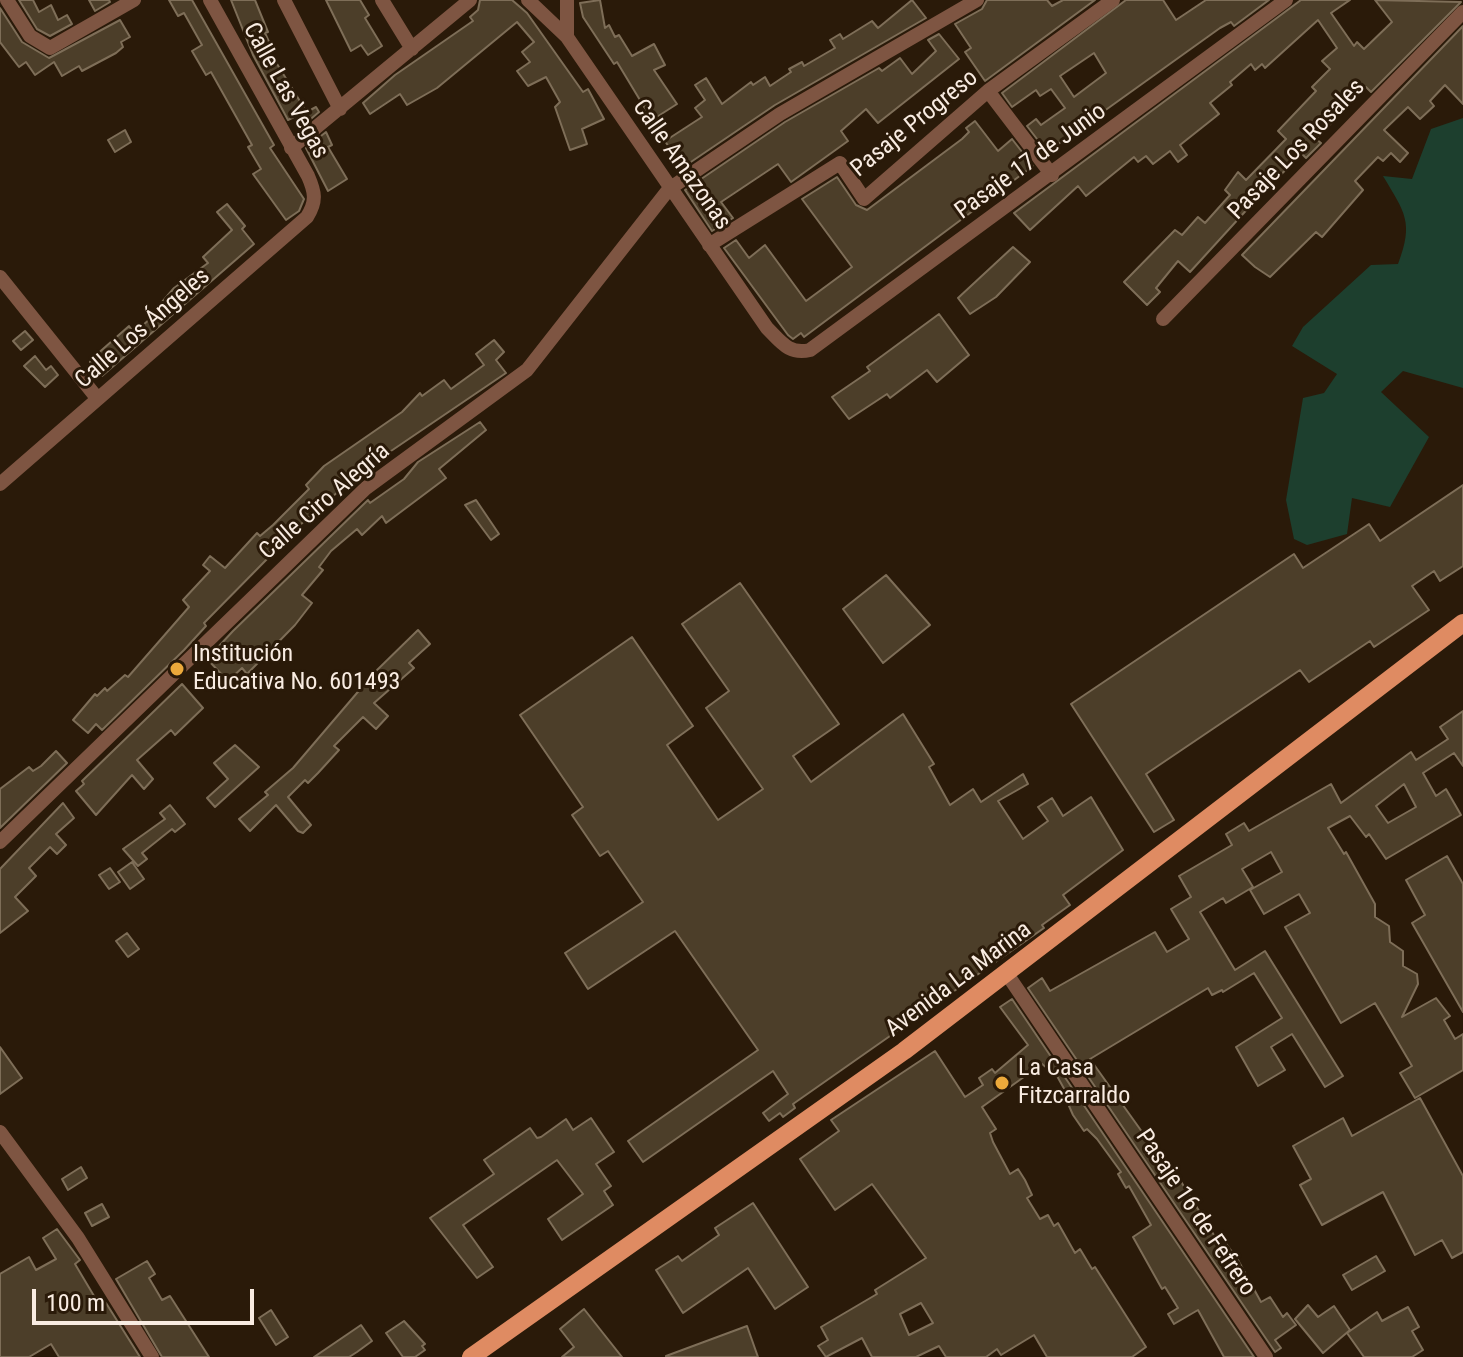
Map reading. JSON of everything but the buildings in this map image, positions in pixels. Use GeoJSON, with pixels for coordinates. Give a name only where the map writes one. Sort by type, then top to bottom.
{"type":"FeatureCollection","features":[{"type":"Feature","properties":{"kind":"main road","name":"Avenida La Marina"},"geometry":{"type":"LineString","coordinates":[[471,1357],[863,1081],[1463,623]]}},
{"type":"Feature","properties":{"kind":"street"},"geometry":{"type":"LineString","coordinates":[[7,0],[30,36],[45,48],[56,46],[134,0]]}},
{"type":"Feature","properties":{"kind":"street","name":"Calle Las Vegas"},"geometry":{"type":"LineString","coordinates":[[210,0],[314,190],[314,206]]}},
{"type":"Feature","properties":{"kind":"street"},"geometry":{"type":"LineString","coordinates":[[284,0],[340,109]]}},
{"type":"Feature","properties":{"kind":"street"},"geometry":{"type":"LineString","coordinates":[[382,0],[412,49]]}},
{"type":"Feature","properties":{"kind":"street"},"geometry":{"type":"LineString","coordinates":[[291,148],[470,0]]}},
{"type":"Feature","properties":{"kind":"street","name":"Calle Amazonas"},"geometry":{"type":"LineString","coordinates":[[528,0],[567,37],[767,328],[787,349],[798,353]]}},
{"type":"Feature","properties":{"kind":"street"},"geometry":{"type":"LineString","coordinates":[[567,0],[567,37]]}},
{"type":"Feature","properties":{"kind":"street","name":"Calle Ciro Alegría"},"geometry":{"type":"LineString","coordinates":[[0,842],[366,488],[527,370],[669,189],[780,114],[977,0]]}},
{"type":"Feature","properties":{"kind":"street","name":"Pasaje Progreso"},"geometry":{"type":"LineString","coordinates":[[709,245],[840,163],[864,199],[988,91],[1113,0]]}},
{"type":"Feature","properties":{"kind":"street","name":"Pasaje 17 de Junio"},"geometry":{"type":"LineString","coordinates":[[798,353],[810,350],[1052,175],[1286,0]]}},
{"type":"Feature","properties":{"kind":"street","name":"Pasaje Los Rosales"},"geometry":{"type":"LineString","coordinates":[[1163,319],[1463,12]]}},
{"type":"Feature","properties":{"kind":"street"},"geometry":{"type":"LineString","coordinates":[[988,91],[1052,175]]}},
{"type":"Feature","properties":{"kind":"street","name":"Calle Los Ángeles"},"geometry":{"type":"LineString","coordinates":[[0,484],[307,217],[314,206]]}},
{"type":"Feature","properties":{"kind":"street"},"geometry":{"type":"LineString","coordinates":[[0,277],[97,398]]}},
{"type":"Feature","properties":{"kind":"street","name":"Pasaje 16 de Fefrero"},"geometry":{"type":"LineString","coordinates":[[1007,974],[1266,1357]]}},
{"type":"Feature","properties":{"kind":"street"},"geometry":{"type":"LineString","coordinates":[[0,1132],[78,1238],[152,1357]]}},
{"type":"Feature","properties":{"kind":"green space"},"geometry":{"type":"Polygon","coordinates":[[[1463,118],[1463,388],[1403,371],[1381,392],[1429,437],[1390,507],[1352,498],[1347,534],[1307,545],[1294,539],[1286,500],[1303,398],[1324,393],[1337,374],[1292,346],[1303,327],[1371,265],[1398,264],[1406,238],[1405,218],[1383,176],[1412,179],[1431,129],[1463,118]]]}},
{"type":"Feature","properties":{"kind":"place","name":"Institución Educativa No. 601493"},"geometry":{"type":"Point","coordinates":[177,669]}},
{"type":"Feature","properties":{"kind":"place","name":"La Casa Fitzcarraldo"},"geometry":{"type":"Point","coordinates":[1002,1083]}}]}
